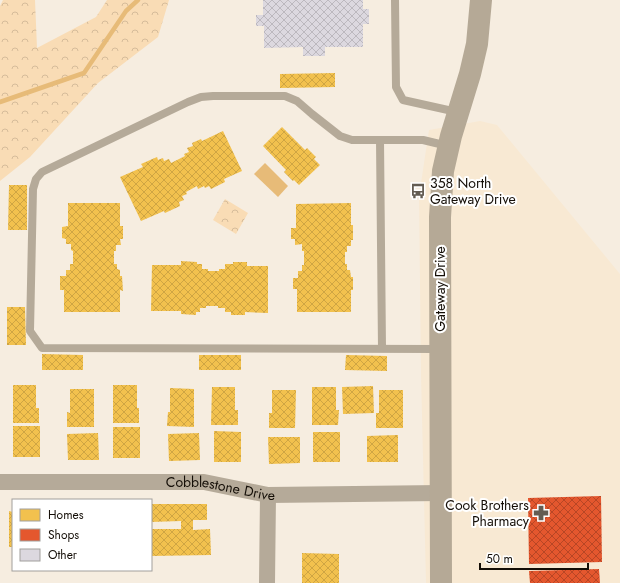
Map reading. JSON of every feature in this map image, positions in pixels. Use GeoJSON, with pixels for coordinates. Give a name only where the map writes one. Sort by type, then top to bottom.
{"type":"FeatureCollection","features":[{"type":"Feature","properties":{"kind":"main road","name":"Gateway Drive"},"geometry":{"type":"LineString","coordinates":[[441,583],[440,217],[443,171],[451,136],[470,74],[477,44],[481,0]]}},
{"type":"Feature","properties":{"kind":"street","name":"Cobblestone Drive"},"geometry":{"type":"LineString","coordinates":[[0,482],[204,482],[268,495],[441,493]]}},
{"type":"Feature","properties":{"kind":"street"},"geometry":{"type":"LineString","coordinates":[[267,583],[268,495]]}},
{"type":"Feature","properties":{"kind":"lane"},"geometry":{"type":"LineString","coordinates":[[395,0],[396,87],[403,100],[458,112]]}},
{"type":"Feature","properties":{"kind":"lane"},"geometry":{"type":"LineString","coordinates":[[441,349],[42,348],[30,331],[33,189],[36,179],[42,172],[201,97],[285,96],[297,101],[340,136],[352,140],[422,140],[449,146]]}},
{"type":"Feature","properties":{"kind":"lane"},"geometry":{"type":"LineString","coordinates":[[380,140],[382,349]]}},
{"type":"Feature","properties":{"kind":"shaded area"},"geometry":{"type":"Polygon","coordinates":[[[480,121],[497,125],[620,274],[620,583],[426,583],[421,376],[419,196],[429,130],[480,121]]]}},
{"type":"Feature","properties":{"kind":"shaded area"},"geometry":{"type":"Polygon","coordinates":[[[265,163],[288,186],[278,197],[254,174],[265,163]]]}},
{"type":"Feature","properties":{"kind":"green space"},"geometry":{"type":"Polygon","coordinates":[[[3,0],[35,0],[37,48],[96,17],[107,0],[169,0],[158,37],[98,83],[30,157],[0,181],[0,6],[3,0]]]}},
{"type":"Feature","properties":{"kind":"green space"},"geometry":{"type":"Polygon","coordinates":[[[225,199],[248,213],[236,234],[213,220],[225,199]]]}},
{"type":"Feature","properties":{"kind":"building: Homes"},"geometry":{"type":"Polygon","coordinates":[[[335,73],[335,87],[280,88],[280,74],[335,73]]]}},
{"type":"Feature","properties":{"kind":"building: Homes"},"geometry":{"type":"Polygon","coordinates":[[[282,127],[305,150],[307,148],[316,157],[314,159],[320,165],[299,185],[284,172],[286,170],[263,146],[282,127]]]}},
{"type":"Feature","properties":{"kind":"building: Homes"},"geometry":{"type":"Polygon","coordinates":[[[223,131],[242,171],[224,179],[225,182],[211,189],[209,186],[205,188],[204,186],[198,189],[197,186],[182,196],[184,200],[179,202],[180,206],[141,221],[120,177],[143,167],[141,164],[157,157],[158,160],[163,158],[164,161],[169,159],[171,163],[185,156],[184,154],[189,152],[187,148],[193,146],[192,143],[201,139],[202,141],[223,131]]]}},
{"type":"Feature","properties":{"kind":"building: Homes"},"geometry":{"type":"Polygon","coordinates":[[[9,185],[27,185],[27,230],[8,230],[9,185]]]}},
{"type":"Feature","properties":{"kind":"building: Homes"},"geometry":{"type":"Polygon","coordinates":[[[68,203],[120,203],[120,226],[123,226],[123,239],[120,239],[121,245],[116,245],[116,251],[114,251],[114,264],[117,264],[117,269],[120,270],[120,276],[122,276],[123,291],[120,290],[120,312],[64,312],[64,290],[60,290],[60,276],[66,276],[66,270],[70,270],[70,264],[73,264],[73,251],[71,250],[71,244],[66,244],[66,239],[62,238],[62,227],[68,226],[68,203]]]}},
{"type":"Feature","properties":{"kind":"building: Homes"},"geometry":{"type":"Polygon","coordinates":[[[351,203],[353,240],[351,240],[351,246],[347,246],[347,252],[345,252],[345,264],[347,264],[347,270],[350,270],[351,277],[353,277],[353,290],[351,290],[351,312],[297,312],[297,289],[293,289],[293,278],[298,278],[298,271],[302,271],[302,265],[304,265],[304,251],[302,251],[302,244],[295,245],[295,239],[291,239],[291,228],[296,228],[296,204],[351,203]]]}},
{"type":"Feature","properties":{"kind":"building: Homes"},"geometry":{"type":"Polygon","coordinates":[[[181,261],[197,262],[197,264],[202,264],[202,269],[208,269],[208,271],[219,271],[219,269],[225,269],[225,264],[233,264],[233,262],[247,262],[247,266],[268,266],[268,313],[245,312],[245,315],[231,315],[231,312],[225,312],[225,308],[218,308],[218,306],[206,306],[206,308],[200,308],[200,312],[196,312],[196,315],[181,314],[181,311],[151,311],[152,265],[181,265],[181,261]]]}},
{"type":"Feature","properties":{"kind":"building: Homes"},"geometry":{"type":"Polygon","coordinates":[[[7,307],[25,307],[26,345],[7,345],[7,307]]]}},
{"type":"Feature","properties":{"kind":"building: Homes"},"geometry":{"type":"Polygon","coordinates":[[[42,354],[83,355],[83,370],[42,370],[42,354]]]}},
{"type":"Feature","properties":{"kind":"building: Homes"},"geometry":{"type":"Polygon","coordinates":[[[199,355],[241,355],[241,370],[199,370],[199,355]]]}},
{"type":"Feature","properties":{"kind":"building: Homes"},"geometry":{"type":"Polygon","coordinates":[[[346,355],[387,356],[387,371],[345,370],[346,355]]]}},
{"type":"Feature","properties":{"kind":"building: Homes"},"geometry":{"type":"Polygon","coordinates":[[[13,385],[36,385],[36,408],[39,408],[39,423],[13,423],[13,385]]]}},
{"type":"Feature","properties":{"kind":"building: Homes"},"geometry":{"type":"Polygon","coordinates":[[[113,385],[137,385],[137,408],[139,408],[139,423],[113,423],[113,385]]]}},
{"type":"Feature","properties":{"kind":"building: Homes"},"geometry":{"type":"Polygon","coordinates":[[[373,386],[374,413],[343,414],[342,387],[373,386]]]}},
{"type":"Feature","properties":{"kind":"building: Homes"},"geometry":{"type":"Polygon","coordinates":[[[212,387],[235,387],[235,410],[238,410],[238,425],[211,425],[212,387]]]}},
{"type":"Feature","properties":{"kind":"building: Homes"},"geometry":{"type":"Polygon","coordinates":[[[312,387],[336,387],[336,410],[339,410],[338,425],[312,425],[312,387]]]}},
{"type":"Feature","properties":{"kind":"building: Homes"},"geometry":{"type":"Polygon","coordinates":[[[170,388],[194,389],[194,427],[167,426],[168,412],[170,412],[170,388]]]}},
{"type":"Feature","properties":{"kind":"building: Homes"},"geometry":{"type":"Polygon","coordinates":[[[70,389],[94,389],[94,427],[67,427],[67,412],[70,413],[70,389]]]}},
{"type":"Feature","properties":{"kind":"building: Homes"},"geometry":{"type":"Polygon","coordinates":[[[272,390],[296,390],[295,428],[269,428],[269,413],[272,413],[272,390]]]}},
{"type":"Feature","properties":{"kind":"building: Homes"},"geometry":{"type":"Polygon","coordinates":[[[379,390],[403,390],[403,428],[376,428],[376,413],[379,413],[379,390]]]}},
{"type":"Feature","properties":{"kind":"building: Homes"},"geometry":{"type":"Polygon","coordinates":[[[13,426],[40,426],[40,457],[13,457],[13,426]]]}},
{"type":"Feature","properties":{"kind":"building: Homes"},"geometry":{"type":"Polygon","coordinates":[[[113,427],[140,427],[140,458],[113,458],[113,427]]]}},
{"type":"Feature","properties":{"kind":"building: Homes"},"geometry":{"type":"Polygon","coordinates":[[[214,431],[241,432],[241,462],[214,462],[214,431]]]}},
{"type":"Feature","properties":{"kind":"building: Homes"},"geometry":{"type":"Polygon","coordinates":[[[313,432],[340,432],[340,462],[313,462],[313,432]]]}},
{"type":"Feature","properties":{"kind":"building: Homes"},"geometry":{"type":"Polygon","coordinates":[[[98,433],[99,460],[68,460],[67,434],[98,433]]]}},
{"type":"Feature","properties":{"kind":"building: Homes"},"geometry":{"type":"Polygon","coordinates":[[[199,433],[200,460],[169,461],[168,434],[199,433]]]}},
{"type":"Feature","properties":{"kind":"building: Homes"},"geometry":{"type":"Polygon","coordinates":[[[398,435],[398,462],[367,462],[367,436],[398,435]]]}},
{"type":"Feature","properties":{"kind":"building: Homes"},"geometry":{"type":"Polygon","coordinates":[[[268,437],[300,437],[300,463],[269,464],[268,437]]]}},
{"type":"Feature","properties":{"kind":"building: Homes"},"geometry":{"type":"Polygon","coordinates":[[[152,504],[207,504],[207,520],[193,520],[193,530],[210,529],[211,555],[152,556],[152,529],[181,529],[181,521],[152,522],[152,504]]]}},
{"type":"Feature","properties":{"kind":"building: Homes"},"geometry":{"type":"Polygon","coordinates":[[[9,511],[12,512],[12,547],[9,547],[9,511]]]}},
{"type":"Feature","properties":{"kind":"building: Homes"},"geometry":{"type":"Polygon","coordinates":[[[302,553],[339,554],[339,583],[302,583],[302,553]]]}},
{"type":"Feature","properties":{"kind":"building: Shops"},"geometry":{"type":"Polygon","coordinates":[[[601,496],[602,562],[529,564],[528,498],[601,496]]]}},
{"type":"Feature","properties":{"kind":"building: Shops"},"geometry":{"type":"Polygon","coordinates":[[[599,569],[600,583],[530,583],[529,571],[599,569]]]}},
{"type":"Feature","properties":{"kind":"building: Other"},"geometry":{"type":"Polygon","coordinates":[[[263,0],[363,0],[363,9],[369,9],[369,24],[363,24],[363,47],[325,47],[325,56],[303,56],[303,47],[264,48],[264,26],[256,26],[256,15],[263,15],[263,0]]]}},
{"type":"Feature","properties":{"kind":"waterway"},"geometry":{"type":"LineString","coordinates":[[0,102],[84,73],[126,11],[138,0]]}},
{"type":"Feature","properties":{"kind":"place","name":"358 North Gateway Drive"},"geometry":{"type":"Point","coordinates":[418,191]}},
{"type":"Feature","properties":{"kind":"place","name":"Cook Brothers Pharmacy"},"geometry":{"type":"Point","coordinates":[541,513]}}]}
